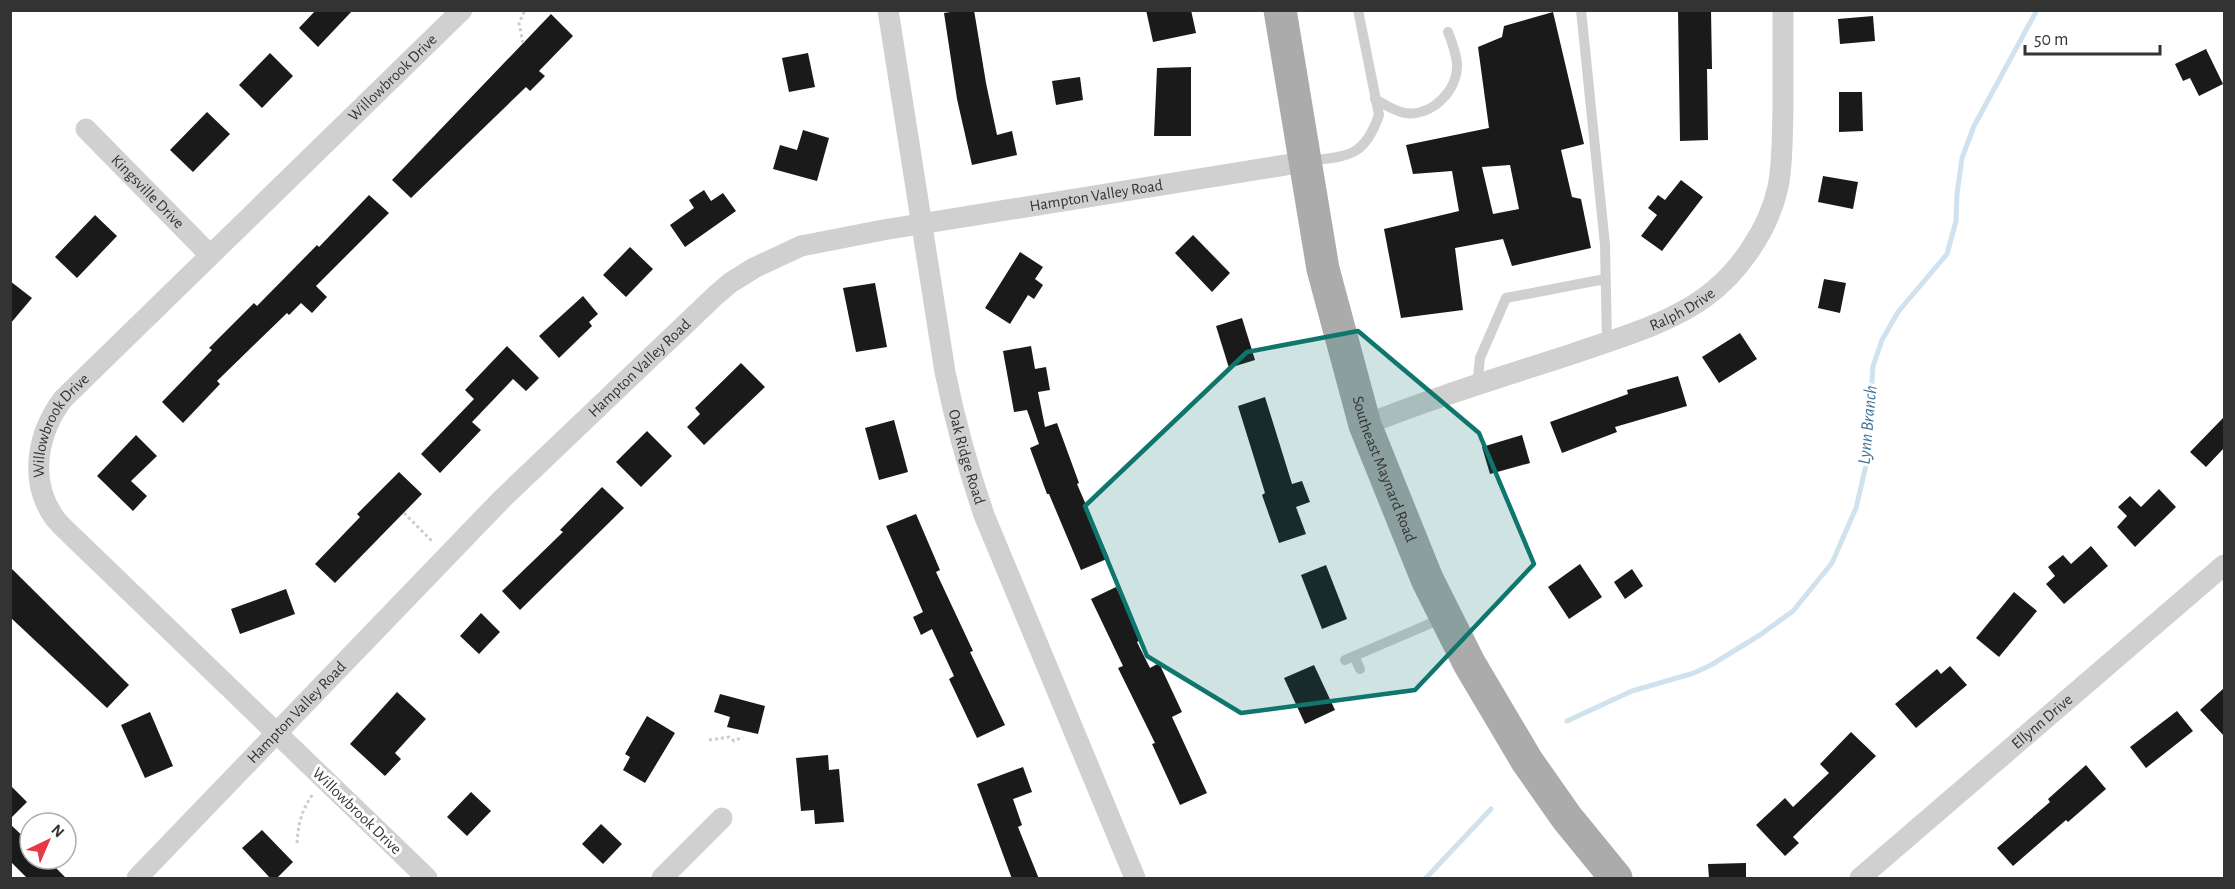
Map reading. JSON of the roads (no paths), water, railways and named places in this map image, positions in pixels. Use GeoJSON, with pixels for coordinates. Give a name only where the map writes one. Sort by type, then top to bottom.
{"type":"FeatureCollection","features":[{"type":"Feature","properties":{"kind":"main road","name":"Southeast Maynard Road"},"geometry":{"type":"LineString","coordinates":[[1280,10],[1323,269],[1365,425],[1427,579],[1468,663],[1527,760],[1568,818],[1616,879]]}},
{"type":"Feature","properties":{"kind":"street","name":"Willowbrook Drive"},"geometry":{"type":"LineString","coordinates":[[427,879],[53,516],[40,478],[40,444],[46,426],[58,405],[462,10]]}},
{"type":"Feature","properties":{"kind":"street","name":"Oak Ridge Road"},"geometry":{"type":"LineString","coordinates":[[888,10],[945,372],[968,466],[988,523],[1135,879]]}},
{"type":"Feature","properties":{"kind":"street","name":"Ralph Drive"},"geometry":{"type":"LineString","coordinates":[[1365,425],[1668,319],[1704,298],[1730,274],[1758,237],[1778,187],[1782,147],[1783,10]]}},
{"type":"Feature","properties":{"kind":"street","name":"Kingsville Drive"},"geometry":{"type":"LineString","coordinates":[[86,129],[210,255]]}},
{"type":"Feature","properties":{"kind":"street","name":"Hampton Valley Road"},"geometry":{"type":"LineString","coordinates":[[137,879],[501,500],[730,283],[754,268],[801,246],[1304,162]]}},
{"type":"Feature","properties":{"kind":"street","name":"Ellynn Drive"},"geometry":{"type":"LineString","coordinates":[[1860,879],[2224,565]]}},
{"type":"Feature","properties":{"kind":"street"},"geometry":{"type":"LineString","coordinates":[[662,879],[722,818]]}},
{"type":"Feature","properties":{"kind":"lane"},"geometry":{"type":"LineString","coordinates":[[1304,162],[1346,156],[1360,149],[1374,129],[1379,115],[1358,10]]}},
{"type":"Feature","properties":{"kind":"lane"},"geometry":{"type":"LineString","coordinates":[[1581,10],[1605,245],[1607,342]]}},
{"type":"Feature","properties":{"kind":"lane"},"geometry":{"type":"LineString","coordinates":[[1375,99],[1404,113],[1426,110],[1442,100],[1454,79],[1457,65],[1448,32]]}},
{"type":"Feature","properties":{"kind":"lane"},"geometry":{"type":"LineString","coordinates":[[1477,386],[1480,358],[1506,298],[1605,279]]}},
{"type":"Feature","properties":{"kind":"lane"},"geometry":{"type":"LineString","coordinates":[[1360,669],[1349,658],[1446,616]]}},
{"type":"Feature","properties":{"kind":"waterway","name":"Lynn Branch"},"geometry":{"type":"LineString","coordinates":[[1567,721],[1632,691],[1694,673],[1711,665],[1760,635],[1793,611],[1832,563],[1856,508],[1867,461],[1873,366],[1882,340],[1898,312],[1947,254],[1956,221],[1962,158],[1974,126],[2037,10]]}},
{"type":"Feature","properties":{"kind":"waterway","name":"Lynn Branch"},"geometry":{"type":"LineString","coordinates":[[1426,878],[1491,809]]}}]}
